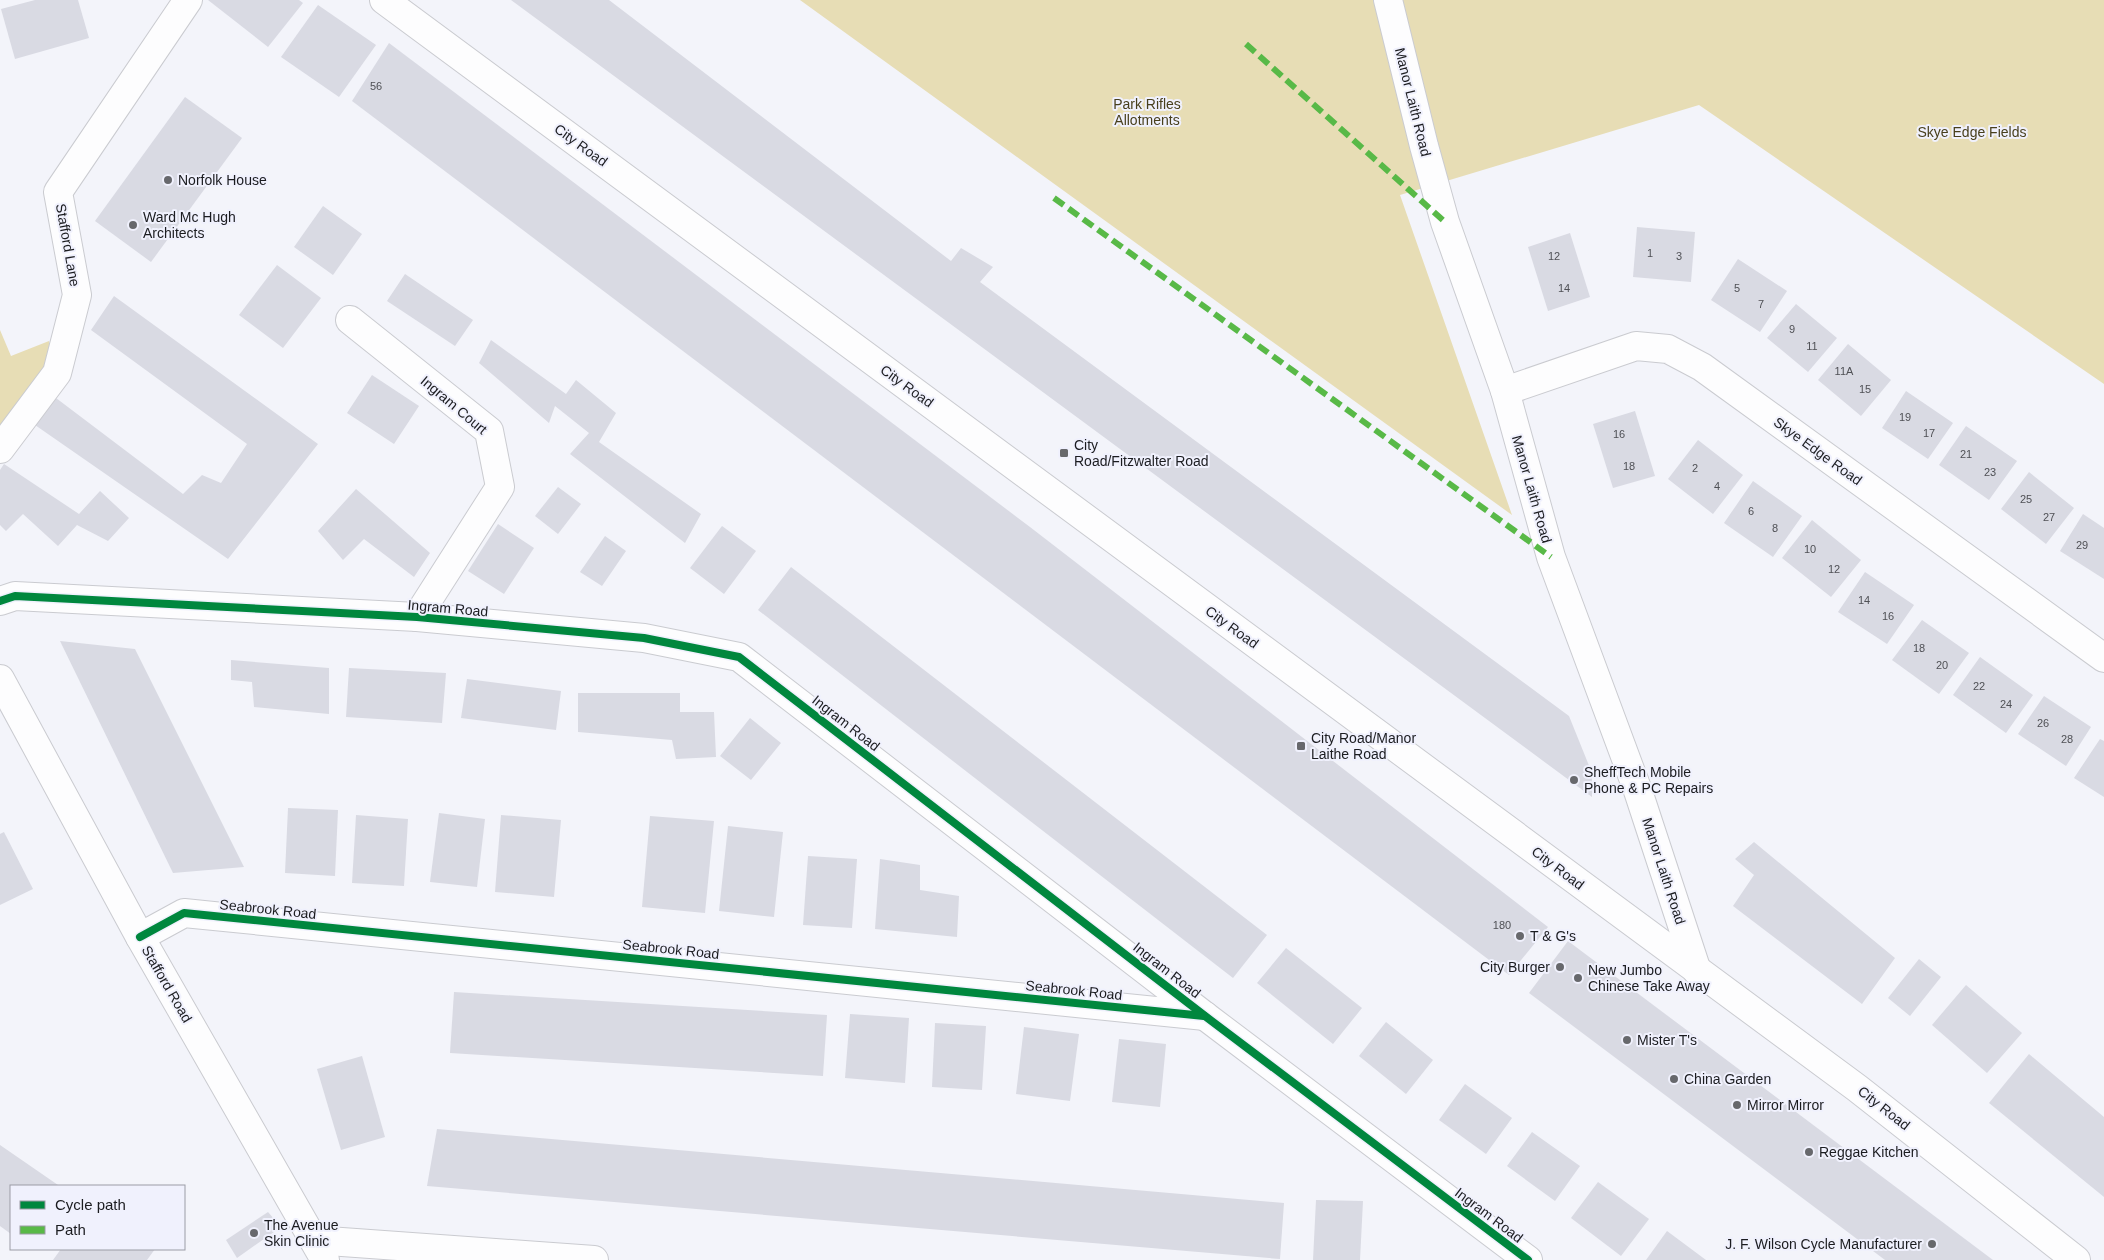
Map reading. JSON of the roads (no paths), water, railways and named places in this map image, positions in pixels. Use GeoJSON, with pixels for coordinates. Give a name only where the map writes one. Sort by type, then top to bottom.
{"type":"FeatureCollection","features":[{"type":"Feature","properties":{"kind":"street","name":"Stafford Lane"},"geometry":{"type":"LineString","coordinates":[[0,448],[56,373],[77,295],[58,192],[188,0]]}},
{"type":"Feature","properties":{"kind":"street","name":"City Road"},"geometry":{"type":"LineString","coordinates":[[384,0],[1857,1088],[2076,1260]]}},
{"type":"Feature","properties":{"kind":"street","name":"Manor Laith Road"},"geometry":{"type":"LineString","coordinates":[[1388,0],[1445,222],[1505,390],[1552,557],[1638,791],[1697,971]]}},
{"type":"Feature","properties":{"kind":"street","name":"Ingram Court"},"geometry":{"type":"LineString","coordinates":[[350,320],[489,431],[500,487],[417,617]]}},
{"type":"Feature","properties":{"kind":"street","name":"Skye Edge Road"},"geometry":{"type":"LineString","coordinates":[[1505,390],[1636,346],[1668,349],[1702,366],[2104,658]]}},
{"type":"Feature","properties":{"kind":"street","name":"Ingram Road"},"geometry":{"type":"LineString","coordinates":[[0,601],[15,596],[417,617],[644,638],[739,657],[1205,1016],[1528,1260]]}},
{"type":"Feature","properties":{"kind":"street","name":"Stafford Road"},"geometry":{"type":"LineString","coordinates":[[0,679],[140,937],[319,1250]]}},
{"type":"Feature","properties":{"kind":"street","name":"Seabrook Road"},"geometry":{"type":"LineString","coordinates":[[140,937],[184,913],[1205,1016]]}},
{"type":"Feature","properties":{"kind":"street"},"geometry":{"type":"LineString","coordinates":[[319,1250],[594,1260]]}},
{"type":"Feature","properties":{"kind":"place","name":"Norfolk House"},"geometry":{"type":"Point","coordinates":[168,180]}},
{"type":"Feature","properties":{"kind":"place","name":"Ward Mc Hugh Architects"},"geometry":{"type":"Point","coordinates":[133,225]}},
{"type":"Feature","properties":{"kind":"place","name":"City Road/Fitzwalter Road"},"geometry":{"type":"Point","coordinates":[1064,453]}},
{"type":"Feature","properties":{"kind":"place","name":"City Road/Manor Laithe Road"},"geometry":{"type":"Point","coordinates":[1301,746]}},
{"type":"Feature","properties":{"kind":"place","name":"SheffTech Mobile Phone & PC Repairs"},"geometry":{"type":"Point","coordinates":[1574,780]}},
{"type":"Feature","properties":{"kind":"place","name":"T & G's"},"geometry":{"type":"Point","coordinates":[1520,936]}},
{"type":"Feature","properties":{"kind":"place","name":"City Burger"},"geometry":{"type":"Point","coordinates":[1560,967]}},
{"type":"Feature","properties":{"kind":"place","name":"New Jumbo Chinese Take Away"},"geometry":{"type":"Point","coordinates":[1578,978]}},
{"type":"Feature","properties":{"kind":"place","name":"Mister T's"},"geometry":{"type":"Point","coordinates":[1627,1040]}},
{"type":"Feature","properties":{"kind":"place","name":"China Garden"},"geometry":{"type":"Point","coordinates":[1674,1079]}},
{"type":"Feature","properties":{"kind":"place","name":"Mirror Mirror"},"geometry":{"type":"Point","coordinates":[1737,1105]}},
{"type":"Feature","properties":{"kind":"place","name":"Reggae Kitchen"},"geometry":{"type":"Point","coordinates":[1809,1152]}},
{"type":"Feature","properties":{"kind":"place","name":"The Avenue Skin Clinic"},"geometry":{"type":"Point","coordinates":[254,1233]}},
{"type":"Feature","properties":{"kind":"place","name":"J. F. Wilson Cycle Manufacturer"},"geometry":{"type":"Point","coordinates":[1932,1244]}},
{"type":"Feature","properties":{"kind":"park label","name":"Park Rifles Allotments"},"geometry":{"type":"Point","coordinates":[1147,112]}},
{"type":"Feature","properties":{"kind":"park label","name":"Skye Edge Fields"},"geometry":{"type":"Point","coordinates":[1972,132]}}]}
